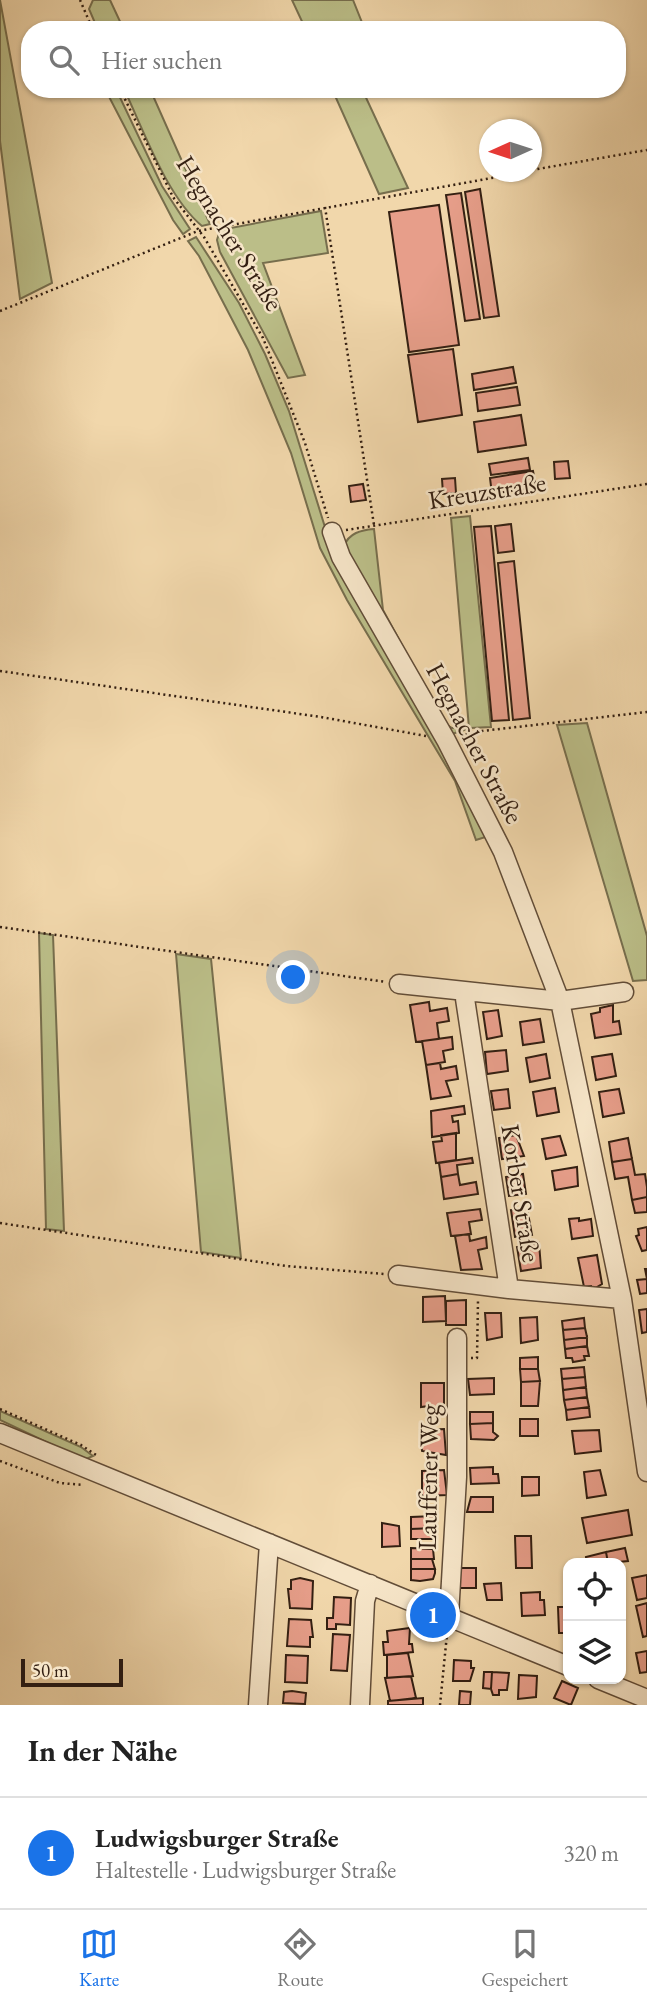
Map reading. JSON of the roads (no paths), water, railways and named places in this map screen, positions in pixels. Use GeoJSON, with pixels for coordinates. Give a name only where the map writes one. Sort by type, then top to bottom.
{"type":"FeatureCollection","features":[{"type":"Feature","properties":{"kind":"street","name":"Hegnacher Straße"},"geometry":{"type":"LineString","coordinates":[[332,531],[351,576],[446,740],[512,871],[560,1001],[622,1299],[646,1461]]}},
{"type":"Feature","properties":{"kind":"street"},"geometry":{"type":"LineString","coordinates":[[399,984],[560,1001],[624,992]]}},
{"type":"Feature","properties":{"kind":"street","name":"Korber Straße"},"geometry":{"type":"LineString","coordinates":[[464,992],[509,1289],[622,1299]]}},
{"type":"Feature","properties":{"kind":"street"},"geometry":{"type":"LineString","coordinates":[[398,1275],[509,1289]]}},
{"type":"Feature","properties":{"kind":"street","name":"Lauffener Weg"},"geometry":{"type":"LineString","coordinates":[[449,1616],[457,1477],[457,1338]]}},
{"type":"Feature","properties":{"kind":"street"},"geometry":{"type":"LineString","coordinates":[[0,1433],[563,1664]]}},
{"type":"Feature","properties":{"kind":"street"},"geometry":{"type":"LineString","coordinates":[[258,1705],[270,1543]]}},
{"type":"Feature","properties":{"kind":"street"},"geometry":{"type":"LineString","coordinates":[[360,1705],[365,1601],[370,1584]]}},
{"type":"Feature","properties":{"kind":"street"},"geometry":{"type":"LineString","coordinates":[[610,1684],[647,1699]]}},
{"type":"Feature","properties":{"kind":"place","name":"Ludwigsburger Straße"},"geometry":{"type":"Point","coordinates":[433,1615]}}]}
